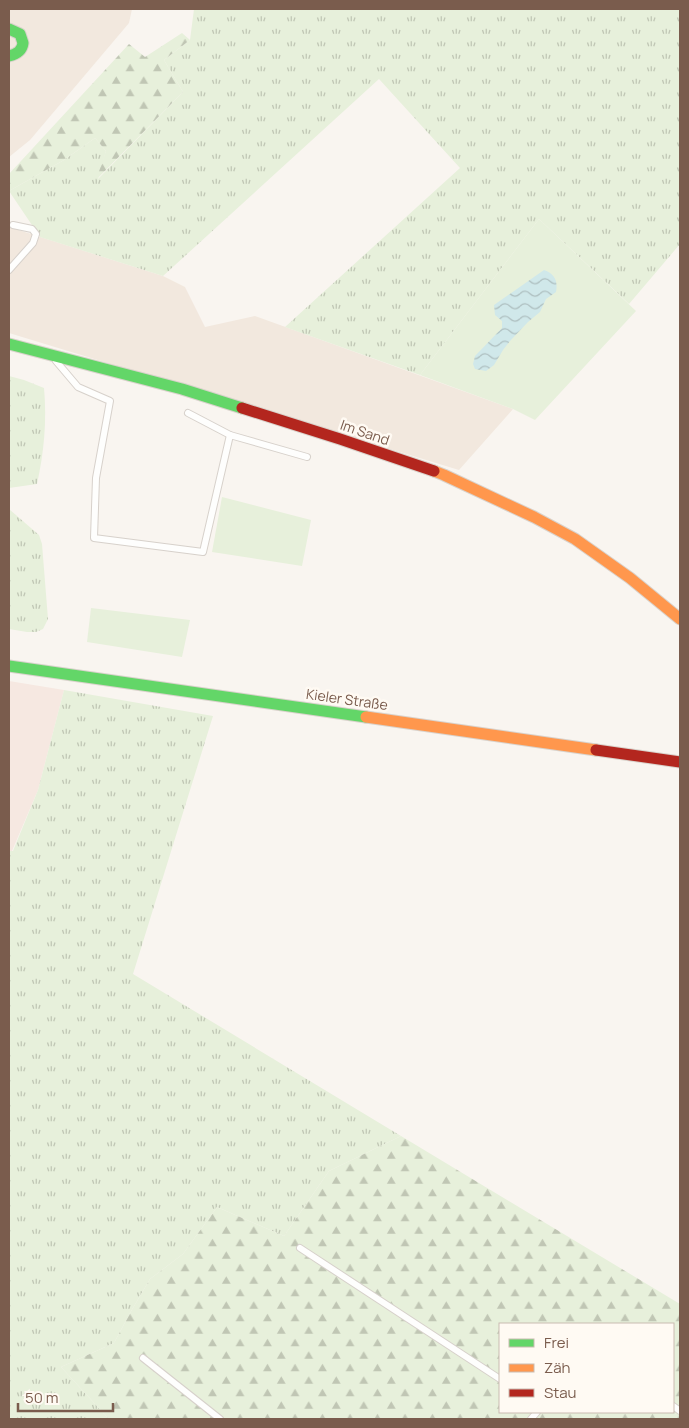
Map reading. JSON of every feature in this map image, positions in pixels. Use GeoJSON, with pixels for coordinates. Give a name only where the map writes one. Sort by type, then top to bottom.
{"type":"FeatureCollection","features":[{"type":"Feature","properties":{"kind":"street"},"geometry":{"type":"LineString","coordinates":[[9,29],[16,30],[20,34],[23,45],[20,51],[9,56]]}},
{"type":"Feature","properties":{"kind":"street","name":"Im Sand"},"geometry":{"type":"LineString","coordinates":[[9,344],[182,389],[340,439],[444,475],[534,517],[575,539],[630,578],[680,619]]}},
{"type":"Feature","properties":{"kind":"street","name":"Kieler Straße"},"geometry":{"type":"LineString","coordinates":[[9,666],[680,762]]}},
{"type":"Feature","properties":{"kind":"lane"},"geometry":{"type":"LineString","coordinates":[[9,270],[33,244],[36,234],[32,229],[13,225]]}},
{"type":"Feature","properties":{"kind":"lane"},"geometry":{"type":"LineString","coordinates":[[53,356],[63,371],[78,387],[110,401],[96,478],[94,538],[203,552],[230,435]]}},
{"type":"Feature","properties":{"kind":"lane"},"geometry":{"type":"LineString","coordinates":[[188,414],[230,435],[307,457]]}},
{"type":"Feature","properties":{"kind":"lane"},"geometry":{"type":"LineString","coordinates":[[300,1248],[499,1378]]}},
{"type":"Feature","properties":{"kind":"lane"},"geometry":{"type":"LineString","coordinates":[[143,1358],[220,1419]]}},
{"type":"Feature","properties":{"kind":"shaded area"},"geometry":{"type":"Polygon","coordinates":[[[9,9],[132,9],[129,23],[30,140],[9,157],[9,9]]]}},
{"type":"Feature","properties":{"kind":"shaded area"},"geometry":{"type":"Polygon","coordinates":[[[9,227],[163,276],[185,287],[205,327],[255,316],[513,409],[459,470],[9,333],[9,227]]]}},
{"type":"Feature","properties":{"kind":"shaded area"},"geometry":{"type":"Polygon","coordinates":[[[9,681],[64,690],[38,790],[12,851],[9,851],[9,681]]]}},
{"type":"Feature","properties":{"kind":"green space"},"geometry":{"type":"Polygon","coordinates":[[[194,9],[680,9],[680,244],[629,304],[539,219],[420,375],[285,327],[460,168],[379,79],[163,276],[40,237],[9,191],[64,160],[95,138],[106,151],[98,179],[183,92],[164,60],[190,40],[194,9]]]}},
{"type":"Feature","properties":{"kind":"green space"},"geometry":{"type":"Polygon","coordinates":[[[182,33],[190,40],[164,60],[183,92],[96,180],[106,151],[95,138],[64,160],[9,191],[9,174],[129,44],[145,57],[182,33]]]}},
{"type":"Feature","properties":{"kind":"green space"},"geometry":{"type":"Polygon","coordinates":[[[539,219],[636,311],[535,420],[513,409],[420,375],[539,219]]]}},
{"type":"Feature","properties":{"kind":"green space"},"geometry":{"type":"Polygon","coordinates":[[[9,376],[44,388],[45,424],[37,484],[9,488],[9,376]]]}},
{"type":"Feature","properties":{"kind":"green space"},"geometry":{"type":"Polygon","coordinates":[[[222,497],[311,520],[302,566],[212,552],[222,497]]]}},
{"type":"Feature","properties":{"kind":"green space"},"geometry":{"type":"Polygon","coordinates":[[[9,509],[39,535],[42,544],[48,619],[43,629],[36,632],[9,629],[9,509]]]}},
{"type":"Feature","properties":{"kind":"green space"},"geometry":{"type":"Polygon","coordinates":[[[91,608],[190,620],[182,657],[87,642],[91,608]]]}},
{"type":"Feature","properties":{"kind":"green space"},"geometry":{"type":"Polygon","coordinates":[[[64,690],[213,716],[133,974],[401,1136],[329,1171],[284,1236],[217,1207],[183,1254],[150,1279],[114,1343],[61,1367],[109,1419],[9,1419],[9,851],[13,851],[38,790],[64,690]]]}},
{"type":"Feature","properties":{"kind":"green space"},"geometry":{"type":"Polygon","coordinates":[[[401,1136],[680,1304],[680,1419],[109,1419],[61,1367],[114,1343],[150,1279],[183,1254],[217,1207],[284,1236],[329,1171],[401,1136]]]}},
{"type":"Feature","properties":{"kind":"water"},"geometry":{"type":"Polygon","coordinates":[[[544,270],[555,278],[557,284],[556,292],[546,299],[540,312],[510,341],[494,365],[486,371],[475,369],[473,364],[475,356],[502,328],[502,321],[495,315],[494,305],[544,270]]]}},
{"type":"Feature","properties":{"kind":"traffic: fast"},"geometry":{"type":"LineString","coordinates":[[9,29],[20,34],[23,43],[19,52],[9,56]]}},
{"type":"Feature","properties":{"kind":"traffic: fast"},"geometry":{"type":"LineString","coordinates":[[9,344],[182,389],[242,408]]}},
{"type":"Feature","properties":{"kind":"traffic: fast"},"geometry":{"type":"LineString","coordinates":[[9,666],[366,717]]}},
{"type":"Feature","properties":{"kind":"traffic: slow"},"geometry":{"type":"LineString","coordinates":[[434,471],[534,517],[575,539],[630,578],[680,619]]}},
{"type":"Feature","properties":{"kind":"traffic: slow"},"geometry":{"type":"LineString","coordinates":[[366,717],[596,750]]}},
{"type":"Feature","properties":{"kind":"traffic: jam"},"geometry":{"type":"LineString","coordinates":[[242,408],[434,471]]}},
{"type":"Feature","properties":{"kind":"traffic: jam"},"geometry":{"type":"LineString","coordinates":[[596,750],[680,762]]}}]}
